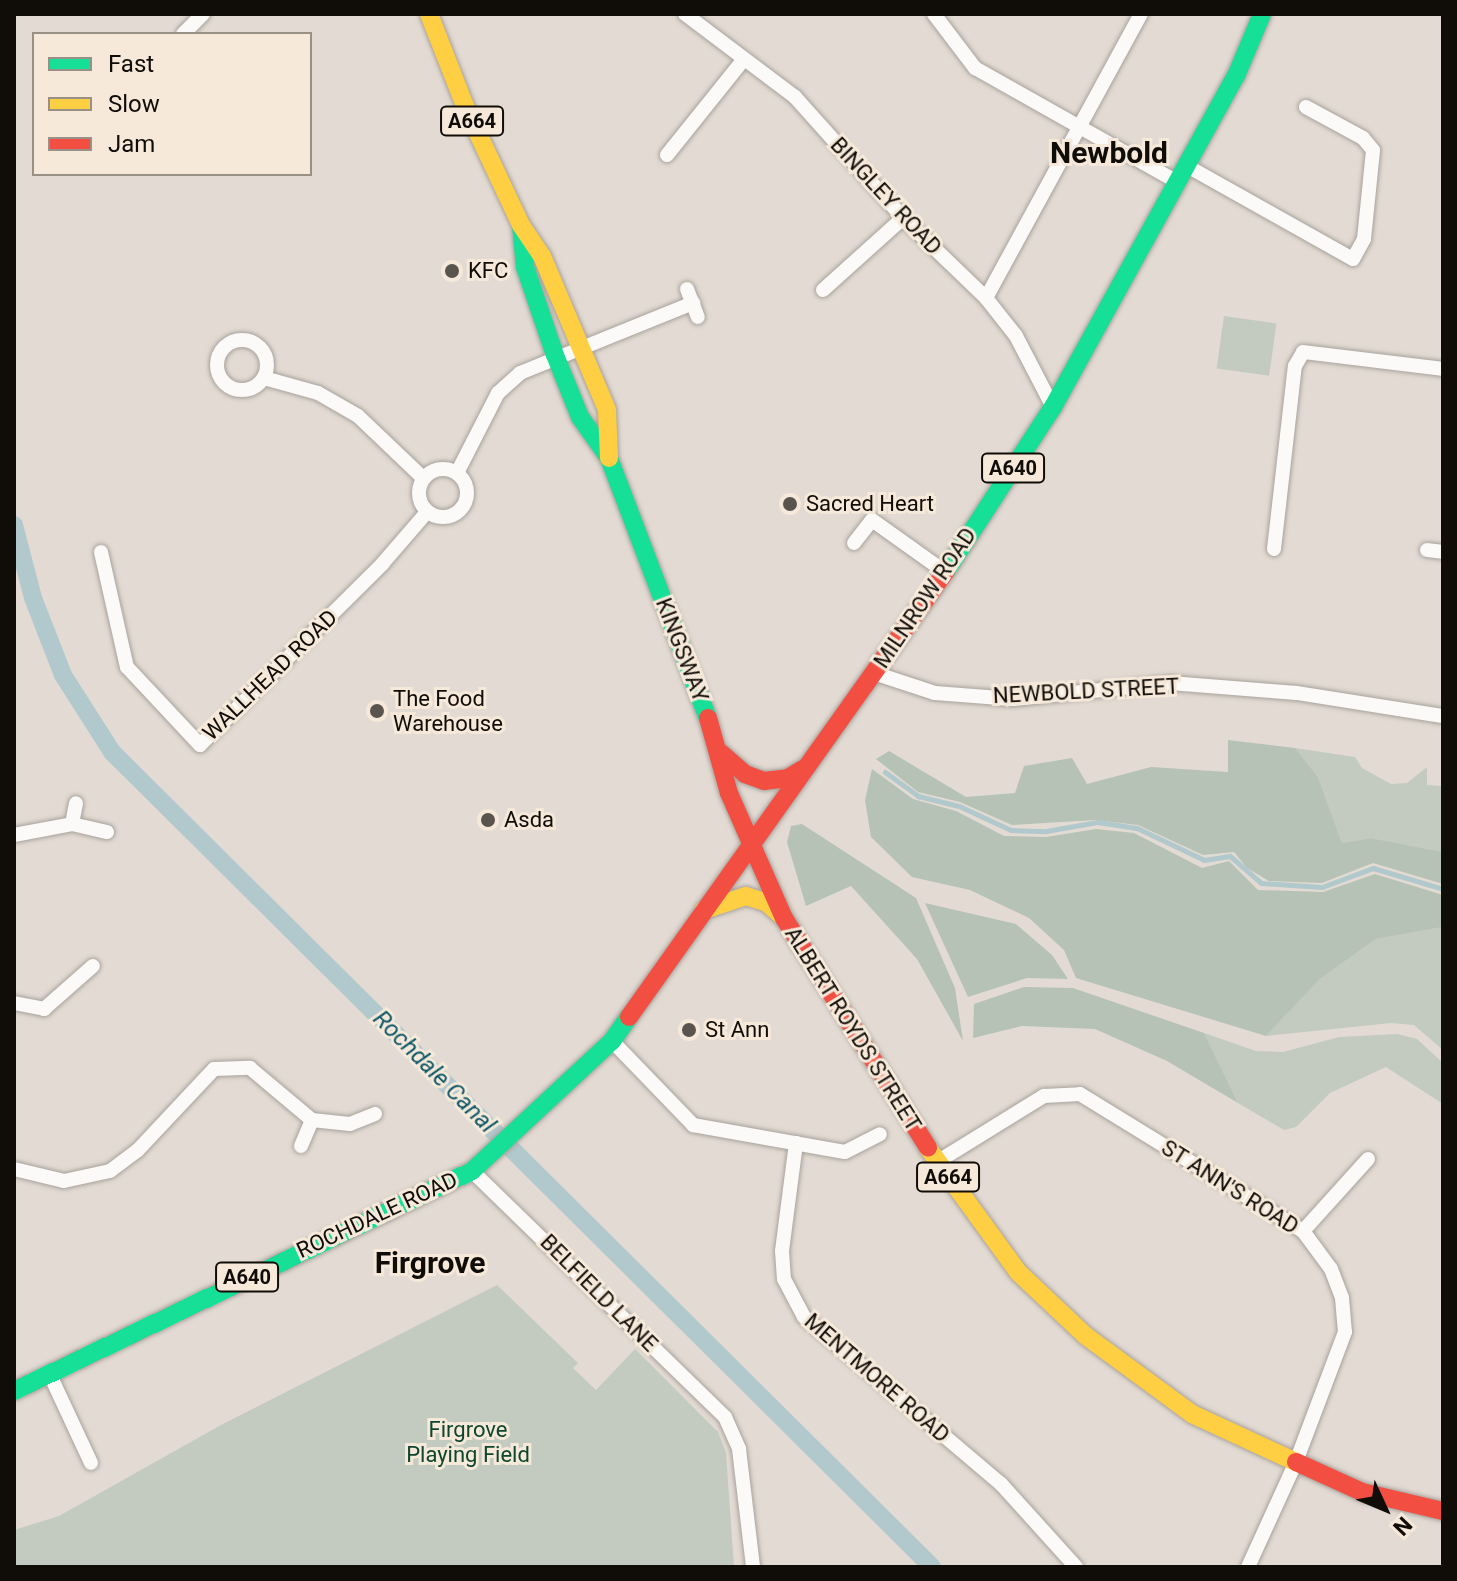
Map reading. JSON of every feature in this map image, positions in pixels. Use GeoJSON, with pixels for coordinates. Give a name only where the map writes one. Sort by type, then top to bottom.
{"type":"FeatureCollection","features":[{"type":"Feature","properties":{"kind":"main road","name":"KINGSWAY"},"geometry":{"type":"LineString","coordinates":[[429,14],[521,225],[542,256],[607,410],[609,458]]}},
{"type":"Feature","properties":{"kind":"main road","name":"MILNROW ROAD"},"geometry":{"type":"LineString","coordinates":[[516,1133],[612,1041],[697,914],[945,572],[1053,407],[1236,76],[1262,14]]}},
{"type":"Feature","properties":{"kind":"main road","name":"KINGSWAY"},"geometry":{"type":"LineString","coordinates":[[521,225],[525,267],[555,355],[580,417],[609,458],[721,753],[729,793],[752,842]]}},
{"type":"Feature","properties":{"kind":"main road"},"geometry":{"type":"LineString","coordinates":[[721,753],[745,774],[764,781],[788,778],[807,765]]}},
{"type":"Feature","properties":{"kind":"main road","name":"ALBERT ROYDS STREET"},"geometry":{"type":"LineString","coordinates":[[752,842],[784,918],[937,1162],[1018,1272],[1086,1336],[1192,1414],[1295,1464],[1362,1492],[1443,1511]]}},
{"type":"Feature","properties":{"kind":"main road","name":"A664"},"geometry":{"type":"LineString","coordinates":[[697,914],[738,896],[767,903],[784,918]]}},
{"type":"Feature","properties":{"kind":"main road","name":"ROCHDALE ROAD"},"geometry":{"type":"LineString","coordinates":[[14,1391],[477,1167],[516,1133]]}},
{"type":"Feature","properties":{"kind":"street"},"geometry":{"type":"LineString","coordinates":[[185,32],[203,14]]}},
{"type":"Feature","properties":{"kind":"street","name":"BINGLEY ROAD"},"geometry":{"type":"LineString","coordinates":[[685,14],[795,97],[903,218],[986,298],[1016,336],[1053,407]]}},
{"type":"Feature","properties":{"kind":"street"},"geometry":{"type":"LineString","coordinates":[[934,14],[975,68],[1081,127],[1353,259],[1364,239],[1373,150],[1363,138],[1306,107]]}},
{"type":"Feature","properties":{"kind":"street"},"geometry":{"type":"LineString","coordinates":[[986,298],[1141,14]]}},
{"type":"Feature","properties":{"kind":"street"},"geometry":{"type":"LineString","coordinates":[[667,155],[744,59]]}},
{"type":"Feature","properties":{"kind":"street"},"geometry":{"type":"LineString","coordinates":[[823,290],[903,218]]}},
{"type":"Feature","properties":{"kind":"street"},"geometry":{"type":"LineString","coordinates":[[457,473],[498,393],[520,373],[555,355],[693,303]]}},
{"type":"Feature","properties":{"kind":"street"},"geometry":{"type":"LineString","coordinates":[[1274,549],[1295,366],[1303,352],[1443,369]]}},
{"type":"Feature","properties":{"kind":"street"},"geometry":{"type":"LineString","coordinates":[[264,378],[318,393],[358,416],[423,478]]}},
{"type":"Feature","properties":{"kind":"street"},"geometry":{"type":"LineString","coordinates":[[436,469],[457,473],[467,487],[462,508],[441,517],[427,512],[418,492],[423,478],[436,469]]}},
{"type":"Feature","properties":{"kind":"street","name":"WALLHEAD ROAD"},"geometry":{"type":"LineString","coordinates":[[101,552],[127,667],[200,745],[383,563],[427,512]]}},
{"type":"Feature","properties":{"kind":"street"},"geometry":{"type":"LineString","coordinates":[[854,543],[872,520],[945,572]]}},
{"type":"Feature","properties":{"kind":"street"},"geometry":{"type":"LineString","coordinates":[[1427,550],[1443,552]]}},
{"type":"Feature","properties":{"kind":"street","name":"NEWBOLD STREET"},"geometry":{"type":"LineString","coordinates":[[874,673],[935,693],[1013,699],[1170,683],[1297,693],[1443,716]]}},
{"type":"Feature","properties":{"kind":"street"},"geometry":{"type":"LineString","coordinates":[[72,824],[76,803]]}},
{"type":"Feature","properties":{"kind":"street"},"geometry":{"type":"LineString","coordinates":[[14,835],[72,824],[107,832]]}},
{"type":"Feature","properties":{"kind":"street"},"geometry":{"type":"LineString","coordinates":[[14,1003],[44,1009],[93,966]]}},
{"type":"Feature","properties":{"kind":"street"},"geometry":{"type":"LineString","coordinates":[[612,1041],[693,1125],[845,1152],[880,1134]]}},
{"type":"Feature","properties":{"kind":"street"},"geometry":{"type":"LineString","coordinates":[[14,1171],[64,1181],[110,1171],[137,1151],[214,1069],[250,1068],[312,1120],[350,1124],[375,1114]]}},
{"type":"Feature","properties":{"kind":"street","name":"ST ANN'S ROAD"},"geometry":{"type":"LineString","coordinates":[[937,1162],[1044,1096],[1080,1094],[1303,1231],[1331,1269],[1342,1298],[1345,1332],[1295,1464],[1248,1567]]}},
{"type":"Feature","properties":{"kind":"street"},"geometry":{"type":"LineString","coordinates":[[301,1146],[312,1120]]}},
{"type":"Feature","properties":{"kind":"street","name":"MENTMORE ROAD"},"geometry":{"type":"LineString","coordinates":[[796,1143],[782,1251],[784,1279],[804,1317],[1001,1484],[1076,1567]]}},
{"type":"Feature","properties":{"kind":"street"},"geometry":{"type":"LineString","coordinates":[[1303,1231],[1368,1159]]}},
{"type":"Feature","properties":{"kind":"street","name":"BELFIELD LANE"},"geometry":{"type":"LineString","coordinates":[[477,1167],[725,1417],[739,1449],[753,1567]]}},
{"type":"Feature","properties":{"kind":"street"},"geometry":{"type":"LineString","coordinates":[[50,1375],[91,1463]]}},
{"type":"Feature","properties":{"kind":"green space"},"geometry":{"type":"Polygon","coordinates":[[[1224,316],[1276,323],[1269,376],[1217,368],[1224,316]]]}},
{"type":"Feature","properties":{"kind":"green space"},"geometry":{"type":"Polygon","coordinates":[[[1228,740],[1295,748],[1318,777],[1342,843],[1371,838],[1443,852],[1443,884],[1373,863],[1322,883],[1269,881],[1247,868],[1234,852],[1203,855],[1138,825],[1095,820],[1012,825],[960,802],[918,792],[876,759],[889,751],[966,797],[1015,793],[1024,766],[1072,758],[1087,784],[1151,767],[1228,772],[1228,740]]]}},
{"type":"Feature","properties":{"kind":"green space"},"geometry":{"type":"Polygon","coordinates":[[[1295,748],[1355,757],[1362,768],[1391,784],[1407,783],[1427,767],[1427,785],[1443,786],[1443,852],[1371,838],[1342,843],[1318,777],[1295,748]]]}},
{"type":"Feature","properties":{"kind":"green space"},"geometry":{"type":"Polygon","coordinates":[[[872,769],[913,799],[956,811],[1004,836],[1046,837],[1096,829],[1134,833],[1202,868],[1229,861],[1258,890],[1323,892],[1375,874],[1443,895],[1443,927],[1376,939],[1320,979],[1266,1036],[1076,978],[1064,950],[1029,918],[970,890],[912,877],[871,837],[865,800],[872,769]]]}},
{"type":"Feature","properties":{"kind":"green space"},"geometry":{"type":"Polygon","coordinates":[[[802,824],[916,898],[955,988],[963,1041],[917,959],[851,886],[806,906],[787,842],[791,826],[802,824]]]}},
{"type":"Feature","properties":{"kind":"green space"},"geometry":{"type":"Polygon","coordinates":[[[925,903],[1016,924],[1052,955],[1068,979],[1027,978],[968,997],[925,903]]]}},
{"type":"Feature","properties":{"kind":"green space"},"geometry":{"type":"Polygon","coordinates":[[[1443,927],[1443,1050],[1414,1025],[1391,1023],[1266,1036],[1320,979],[1376,939],[1443,927]]]}},
{"type":"Feature","properties":{"kind":"green space"},"geometry":{"type":"Polygon","coordinates":[[[1024,987],[1073,988],[1204,1033],[1238,1103],[1167,1061],[1095,1029],[1022,1026],[973,1038],[974,1004],[1024,987]]]}},
{"type":"Feature","properties":{"kind":"green space"},"geometry":{"type":"Polygon","coordinates":[[[1204,1033],[1256,1051],[1283,1052],[1339,1037],[1397,1034],[1417,1039],[1443,1063],[1443,1104],[1386,1067],[1330,1093],[1296,1127],[1284,1130],[1238,1103],[1204,1033]]]}},
{"type":"Feature","properties":{"kind":"green space","name":"Firgrove Playing Field"},"geometry":{"type":"Polygon","coordinates":[[[497,1285],[578,1363],[573,1368],[596,1390],[635,1349],[718,1432],[726,1453],[734,1567],[14,1567],[14,1530],[59,1516],[221,1425],[497,1285]]]}},
{"type":"Feature","properties":{"kind":"waterway","name":"Rochdale Canal"},"geometry":{"type":"LineString","coordinates":[[14,525],[33,598],[63,675],[112,752],[932,1567]]}},
{"type":"Feature","properties":{"kind":"waterway"},"geometry":{"type":"LineString","coordinates":[[885,772],[918,796],[959,806],[1011,830],[1046,831],[1097,822],[1137,828],[1204,860],[1230,856],[1261,883],[1322,887],[1373,868],[1443,889]]}},
{"type":"Feature","properties":{"kind":"traffic: fast"},"geometry":{"type":"LineString","coordinates":[[946,571],[1053,407],[1236,76],[1262,14]]}},
{"type":"Feature","properties":{"kind":"traffic: fast"},"geometry":{"type":"LineString","coordinates":[[521,225],[525,267],[555,355],[580,417],[609,458],[708,718]]}},
{"type":"Feature","properties":{"kind":"traffic: fast"},"geometry":{"type":"LineString","coordinates":[[14,1391],[472,1171],[612,1041],[629,1017]]}},
{"type":"Feature","properties":{"kind":"traffic: slow"},"geometry":{"type":"LineString","coordinates":[[429,14],[465,106],[521,225],[542,256],[607,410],[609,458]]}},
{"type":"Feature","properties":{"kind":"traffic: slow"},"geometry":{"type":"LineString","coordinates":[[704,910],[746,896],[767,903],[783,917]]}},
{"type":"Feature","properties":{"kind":"traffic: slow"},"geometry":{"type":"LineString","coordinates":[[928,1148],[1018,1272],[1086,1336],[1192,1414],[1296,1462]]}},
{"type":"Feature","properties":{"kind":"traffic: jam"},"geometry":{"type":"LineString","coordinates":[[629,1017],[946,571]]}},
{"type":"Feature","properties":{"kind":"traffic: jam"},"geometry":{"type":"LineString","coordinates":[[708,718],[729,793],[784,918],[928,1148]]}},
{"type":"Feature","properties":{"kind":"traffic: jam"},"geometry":{"type":"LineString","coordinates":[[721,753],[745,774],[764,781],[788,778],[803,769]]}},
{"type":"Feature","properties":{"kind":"traffic: jam"},"geometry":{"type":"LineString","coordinates":[[1296,1462],[1362,1492],[1443,1511]]}},
{"type":"Feature","properties":{"kind":"place","name":"KFC"},"geometry":{"type":"Point","coordinates":[452,271]}},
{"type":"Feature","properties":{"kind":"place","name":"Sacred Heart"},"geometry":{"type":"Point","coordinates":[790,504]}},
{"type":"Feature","properties":{"kind":"place","name":"The Food Warehouse"},"geometry":{"type":"Point","coordinates":[377,711]}},
{"type":"Feature","properties":{"kind":"place","name":"Asda"},"geometry":{"type":"Point","coordinates":[488,820]}},
{"type":"Feature","properties":{"kind":"place","name":"St Ann"},"geometry":{"type":"Point","coordinates":[689,1030]}},
{"type":"Feature","properties":{"kind":"district","name":"Newbold"},"geometry":{"type":"Point","coordinates":[1109,153]}},
{"type":"Feature","properties":{"kind":"district","name":"Firgrove"},"geometry":{"type":"Point","coordinates":[430,1263]}}]}
